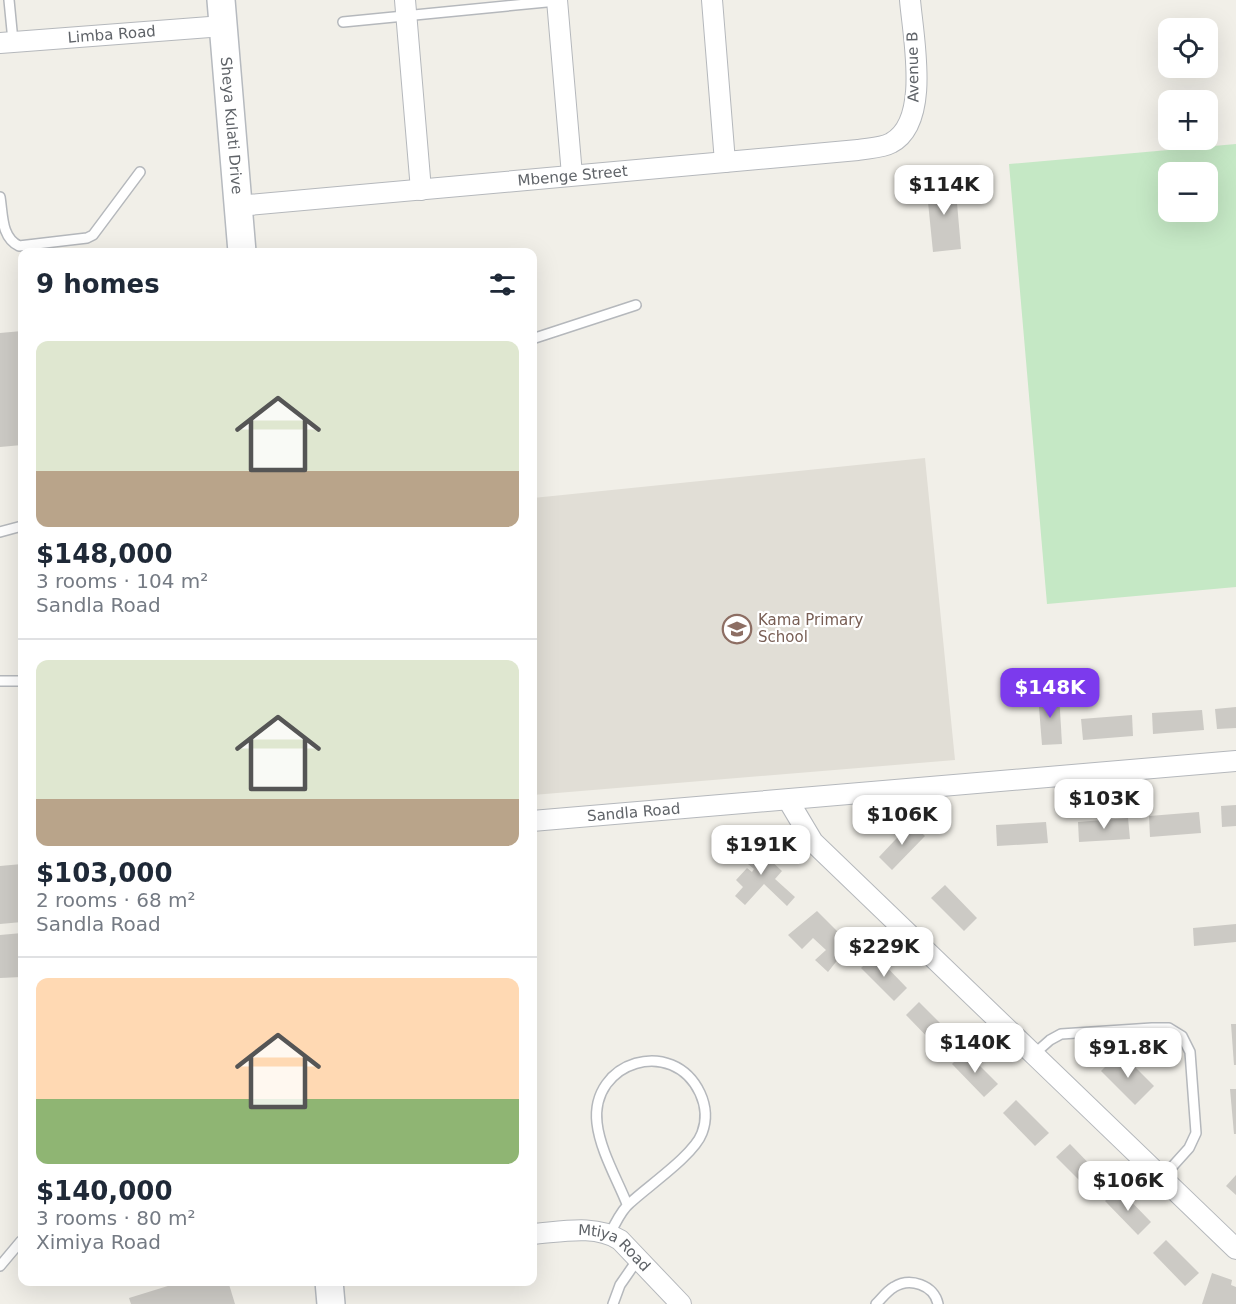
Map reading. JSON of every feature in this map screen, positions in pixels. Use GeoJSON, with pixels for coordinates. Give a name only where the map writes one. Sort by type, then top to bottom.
{"type":"FeatureCollection","features":[{"type":"Feature","properties":{"kind":"street"},"geometry":{"type":"LineString","coordinates":[[712,0],[725,162]]}},
{"type":"Feature","properties":{"kind":"street","name":"Avenue B"},"geometry":{"type":"LineString","coordinates":[[903,132],[915,105],[916,78],[910,0]]}},
{"type":"Feature","properties":{"kind":"street"},"geometry":{"type":"LineString","coordinates":[[557,1],[572,175]]}},
{"type":"Feature","properties":{"kind":"street"},"geometry":{"type":"LineString","coordinates":[[406,8],[421,190]]}},
{"type":"Feature","properties":{"kind":"street","name":"Limba Road"},"geometry":{"type":"LineString","coordinates":[[7,42],[222,13]]}},
{"type":"Feature","properties":{"kind":"street","name":"Sheya Kulati Drive"},"geometry":{"type":"LineString","coordinates":[[222,13],[242,248]]}},
{"type":"Feature","properties":{"kind":"street","name":"Mbenge Street"},"geometry":{"type":"LineString","coordinates":[[238,206],[874,147],[891,143],[903,132]]}},
{"type":"Feature","properties":{"kind":"street","name":"Sandla Road"},"geometry":{"type":"LineString","coordinates":[[537,821],[1236,761]]}},
{"type":"Feature","properties":{"kind":"street"},"geometry":{"type":"LineString","coordinates":[[788,800],[813,842],[1236,1249]]}},
{"type":"Feature","properties":{"kind":"street","name":"Mtiya Road"},"geometry":{"type":"LineString","coordinates":[[537,1234],[573,1231],[610,1233],[620,1239],[681,1304]]}},
{"type":"Feature","properties":{"kind":"street"},"geometry":{"type":"LineString","coordinates":[[329,1286],[330,1304]]}},
{"type":"Feature","properties":{"kind":"lane"},"geometry":{"type":"LineString","coordinates":[[7,42],[9,0]]}},
{"type":"Feature","properties":{"kind":"lane"},"geometry":{"type":"LineString","coordinates":[[343,22],[406,8],[557,1]]}},
{"type":"Feature","properties":{"kind":"lane"},"geometry":{"type":"LineString","coordinates":[[0,197],[6,237],[19,246],[87,238],[93,235],[140,172]]}},
{"type":"Feature","properties":{"kind":"lane"},"geometry":{"type":"LineString","coordinates":[[537,337],[636,305]]}},
{"type":"Feature","properties":{"kind":"lane"},"geometry":{"type":"LineString","coordinates":[[0,532],[18,527]]}},
{"type":"Feature","properties":{"kind":"lane"},"geometry":{"type":"LineString","coordinates":[[0,681],[18,681]]}},
{"type":"Feature","properties":{"kind":"lane"},"geometry":{"type":"LineString","coordinates":[[1033,1055],[1050,1040],[1062,1034],[1152,1028],[1169,1029],[1182,1036],[1190,1052],[1196,1132],[1189,1148],[1162,1178]]}},
{"type":"Feature","properties":{"kind":"lane"},"geometry":{"type":"LineString","coordinates":[[610,1233],[627,1204],[694,1146],[703,1132],[705,1113],[699,1091],[680,1069],[670,1064],[655,1061],[625,1066],[603,1088],[597,1107],[597,1124],[627,1204]]}},
{"type":"Feature","properties":{"kind":"lane"},"geometry":{"type":"LineString","coordinates":[[0,1266],[18,1245]]}},
{"type":"Feature","properties":{"kind":"lane"},"geometry":{"type":"LineString","coordinates":[[613,1304],[620,1285],[638,1259]]}},
{"type":"Feature","properties":{"kind":"lane"},"geometry":{"type":"LineString","coordinates":[[876,1304],[891,1288],[910,1282],[926,1287],[933,1293],[938,1304]]}},
{"type":"Feature","properties":{"kind":"shaded area","name":"Kama Primary School"},"geometry":{"type":"Polygon","coordinates":[[[925,458],[955,760],[537,795],[537,498],[925,458]]]}},
{"type":"Feature","properties":{"kind":"green space"},"geometry":{"type":"Polygon","coordinates":[[[1236,144],[1236,587],[1047,604],[1009,164],[1168,150],[1218,150],[1218,146],[1236,144]]]}},
{"type":"Feature","properties":{"kind":"building"},"geometry":{"type":"Polygon","coordinates":[[[955,180],[961,249],[933,252],[926,182],[955,180]]]}},
{"type":"Feature","properties":{"kind":"building"},"geometry":{"type":"Polygon","coordinates":[[[18,331],[18,445],[0,447],[0,333],[18,331]]]}},
{"type":"Feature","properties":{"kind":"building"},"geometry":{"type":"Polygon","coordinates":[[[1059,694],[1062,744],[1042,745],[1038,695],[1059,694]]]}},
{"type":"Feature","properties":{"kind":"building"},"geometry":{"type":"Polygon","coordinates":[[[1236,707],[1236,728],[1217,729],[1215,709],[1236,707]]]}},
{"type":"Feature","properties":{"kind":"building"},"geometry":{"type":"Polygon","coordinates":[[[1202,710],[1204,730],[1153,734],[1152,713],[1202,710]]]}},
{"type":"Feature","properties":{"kind":"building"},"geometry":{"type":"Polygon","coordinates":[[[1132,715],[1133,736],[1083,740],[1081,719],[1132,715]]]}},
{"type":"Feature","properties":{"kind":"building"},"geometry":{"type":"Polygon","coordinates":[[[1236,805],[1236,826],[1222,827],[1221,806],[1236,805]]]}},
{"type":"Feature","properties":{"kind":"building"},"geometry":{"type":"Polygon","coordinates":[[[1199,812],[1201,833],[1150,837],[1149,816],[1199,812]]]}},
{"type":"Feature","properties":{"kind":"building"},"geometry":{"type":"Polygon","coordinates":[[[1128,818],[1130,839],[1079,842],[1078,822],[1128,818]]]}},
{"type":"Feature","properties":{"kind":"building"},"geometry":{"type":"Polygon","coordinates":[[[1046,822],[1048,843],[997,846],[996,825],[1046,822]]]}},
{"type":"Feature","properties":{"kind":"building"},"geometry":{"type":"Polygon","coordinates":[[[911,823],[925,836],[892,870],[879,857],[911,823]]]}},
{"type":"Feature","properties":{"kind":"building"},"geometry":{"type":"Polygon","coordinates":[[[759,840],[773,853],[768,858],[782,871],[775,879],[795,897],[787,906],[764,884],[745,905],[735,896],[743,887],[736,880],[747,868],[752,872],[754,869],[742,859],[759,840]]]}},
{"type":"Feature","properties":{"kind":"building"},"geometry":{"type":"Polygon","coordinates":[[[18,864],[18,922],[0,924],[0,866],[18,864]]]}},
{"type":"Feature","properties":{"kind":"building"},"geometry":{"type":"Polygon","coordinates":[[[945,885],[977,918],[964,931],[931,898],[945,885]]]}},
{"type":"Feature","properties":{"kind":"building"},"geometry":{"type":"Polygon","coordinates":[[[817,911],[850,944],[828,972],[815,960],[826,950],[813,938],[802,949],[788,935],[817,911]]]}},
{"type":"Feature","properties":{"kind":"building"},"geometry":{"type":"Polygon","coordinates":[[[1236,924],[1236,942],[1194,946],[1193,928],[1236,924]]]}},
{"type":"Feature","properties":{"kind":"building"},"geometry":{"type":"Polygon","coordinates":[[[18,933],[18,977],[0,978],[0,935],[18,933]]]}},
{"type":"Feature","properties":{"kind":"building"},"geometry":{"type":"Polygon","coordinates":[[[875,955],[907,988],[894,1001],[861,968],[875,955]]]}},
{"type":"Feature","properties":{"kind":"building"},"geometry":{"type":"Polygon","coordinates":[[[919,1002],[952,1035],[938,1048],[906,1015],[919,1002]]]}},
{"type":"Feature","properties":{"kind":"building"},"geometry":{"type":"Polygon","coordinates":[[[1231,1024],[1236,1024],[1236,1065],[1234,1065],[1231,1024]]]}},
{"type":"Feature","properties":{"kind":"building"},"geometry":{"type":"Polygon","coordinates":[[[965,1051],[998,1084],[984,1097],[952,1064],[965,1051]]]}},
{"type":"Feature","properties":{"kind":"building"},"geometry":{"type":"Polygon","coordinates":[[[1120,1052],[1154,1086],[1135,1105],[1101,1071],[1120,1052]]]}},
{"type":"Feature","properties":{"kind":"building"},"geometry":{"type":"Polygon","coordinates":[[[1230,1089],[1236,1089],[1236,1134],[1234,1134],[1230,1089]]]}},
{"type":"Feature","properties":{"kind":"building"},"geometry":{"type":"Polygon","coordinates":[[[1016,1100],[1049,1133],[1035,1146],[1003,1113],[1016,1100]]]}},
{"type":"Feature","properties":{"kind":"building"},"geometry":{"type":"Polygon","coordinates":[[[1070,1144],[1102,1177],[1089,1190],[1056,1157],[1070,1144]]]}},
{"type":"Feature","properties":{"kind":"building"},"geometry":{"type":"Polygon","coordinates":[[[1236,1175],[1236,1195],[1226,1186],[1236,1175]]]}},
{"type":"Feature","properties":{"kind":"building"},"geometry":{"type":"Polygon","coordinates":[[[1119,1189],[1151,1222],[1138,1235],[1105,1201],[1119,1189]]]}},
{"type":"Feature","properties":{"kind":"building"},"geometry":{"type":"Polygon","coordinates":[[[1166,1240],[1199,1273],[1185,1286],[1153,1253],[1166,1240]]]}},
{"type":"Feature","properties":{"kind":"building"},"geometry":{"type":"Polygon","coordinates":[[[1212,1273],[1232,1280],[1231,1285],[1236,1287],[1236,1304],[1202,1304],[1212,1273]]]}},
{"type":"Feature","properties":{"kind":"building"},"geometry":{"type":"Polygon","coordinates":[[[168,1286],[230,1286],[235,1304],[131,1304],[129,1298],[168,1286]]]}},
{"type":"Feature","properties":{"kind":"place","name":"Kama Primary School"},"geometry":{"type":"Point","coordinates":[737,629]}}]}
